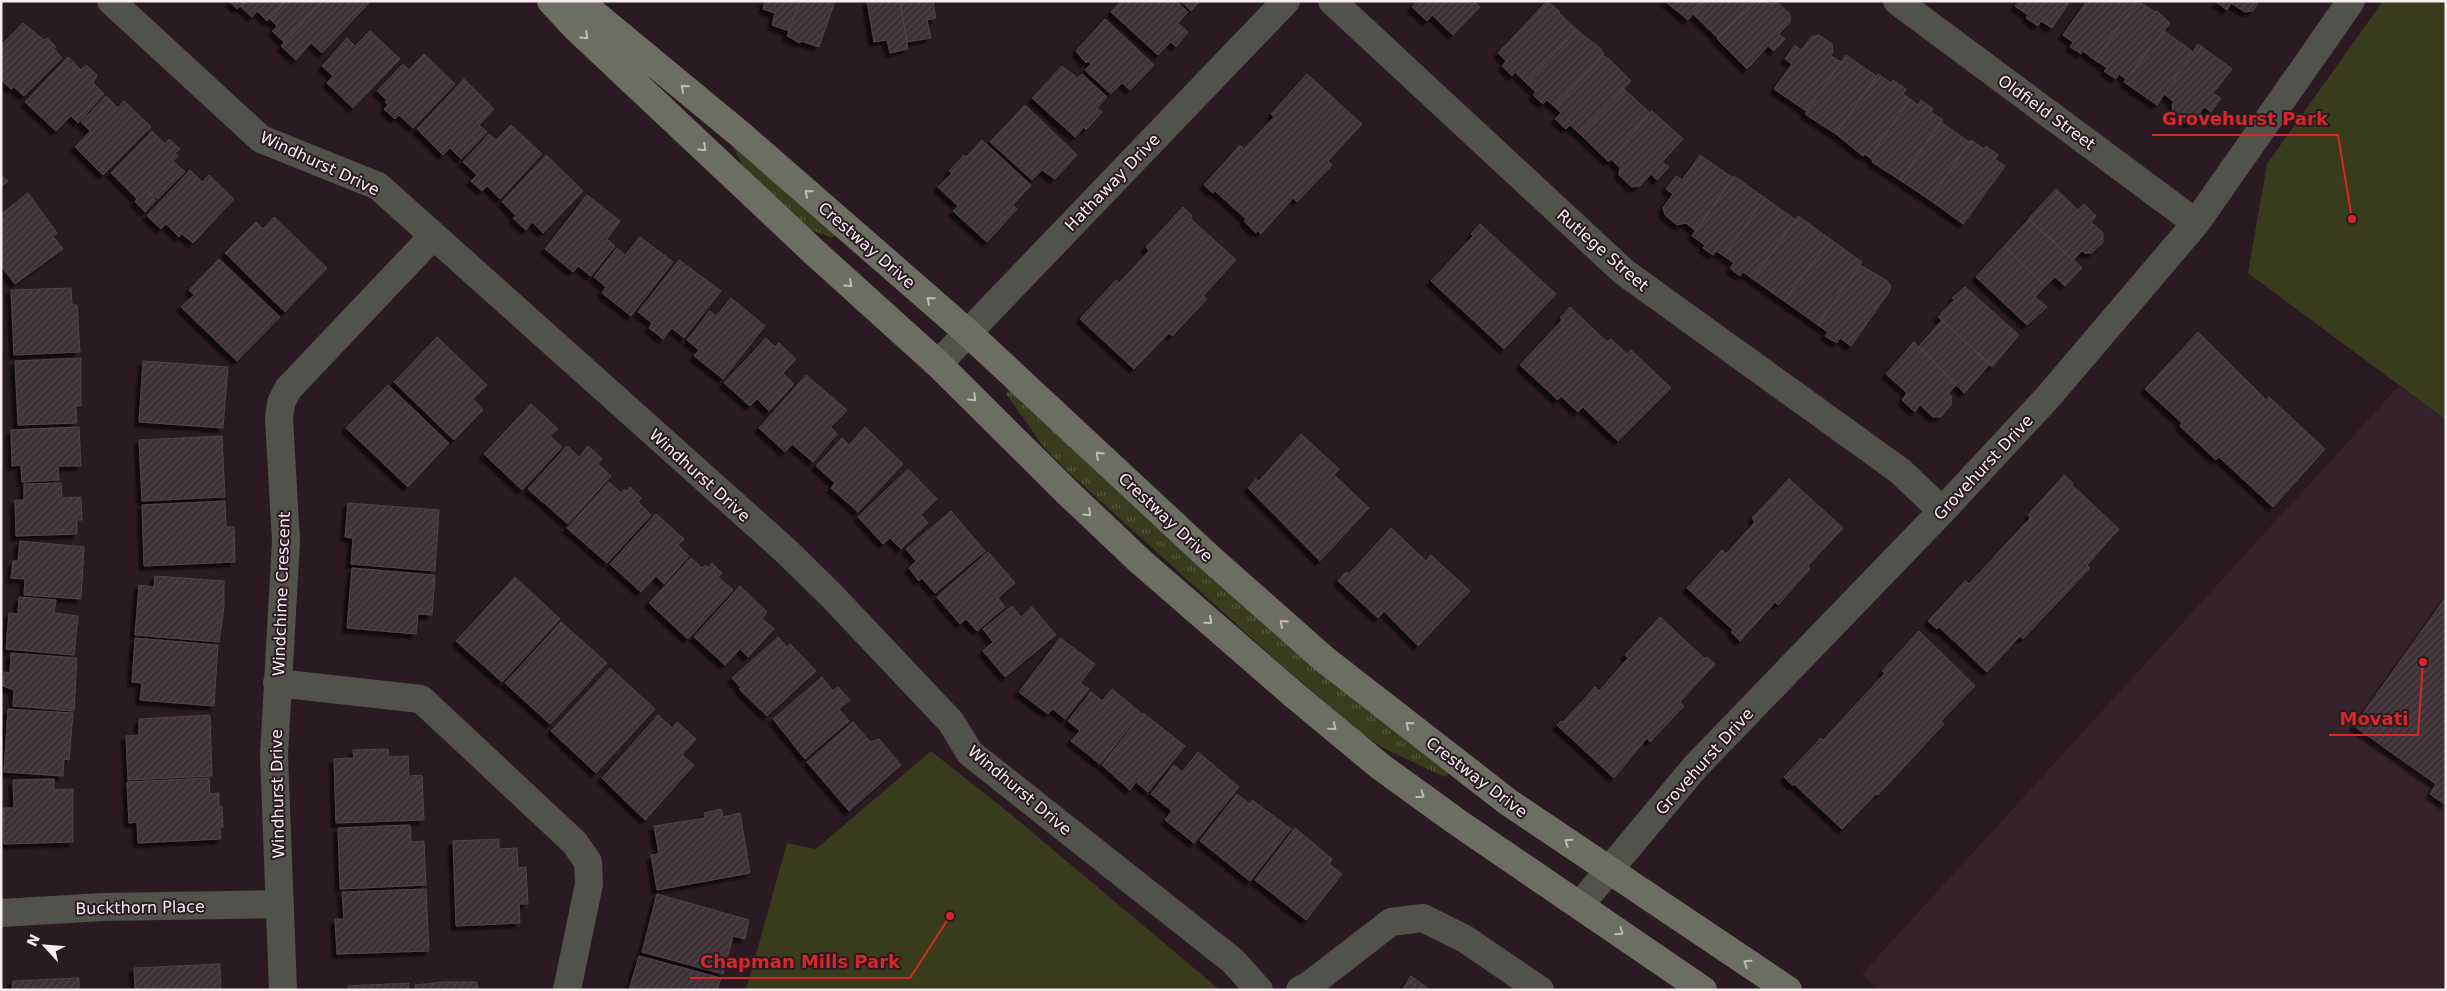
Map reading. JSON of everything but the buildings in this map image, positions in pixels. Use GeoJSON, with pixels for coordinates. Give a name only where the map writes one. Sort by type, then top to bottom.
{"type":"FeatureCollection","features":[{"type":"Feature","properties":{"kind":"street","name":"Windhurst Drive"},"geometry":{"type":"LineString","coordinates":[[111,1],[261,139],[378,186],[786,551],[831,595],[951,722],[970,753],[1233,961],[1259,990]]}},
{"type":"Feature","properties":{"kind":"street"},"geometry":{"type":"LineString","coordinates":[[551,1],[582,34],[813,251],[938,364],[1074,500],[1293,694],[1389,772],[1457,822],[1703,990]]}},
{"type":"Feature","properties":{"kind":"street","name":"Crestway Drive"},"geometry":{"type":"LineString","coordinates":[[579,1],[742,135],[967,332],[1212,560],[1324,659],[1508,802],[1788,990]]}},
{"type":"Feature","properties":{"kind":"street","name":"Hathaway Drive"},"geometry":{"type":"LineString","coordinates":[[938,364],[1286,1]]}},
{"type":"Feature","properties":{"kind":"street","name":"Rutlege Street"},"geometry":{"type":"LineString","coordinates":[[1332,1],[1624,272],[1900,472],[1942,510]]}},
{"type":"Feature","properties":{"kind":"street","name":"Oldfield Street"},"geometry":{"type":"LineString","coordinates":[[1897,1],[2196,223]]}},
{"type":"Feature","properties":{"kind":"street","name":"Grovehurst Drive"},"geometry":{"type":"LineString","coordinates":[[1580,905],[1696,767],[2048,397],[2196,223],[2351,1]]}},
{"type":"Feature","properties":{"kind":"street","name":"Windchime Crescent"},"geometry":{"type":"LineString","coordinates":[[433,236],[288,389],[281,403],[279,419],[286,541],[277,683],[421,699],[575,843],[588,862],[588,884],[566,990]]}},
{"type":"Feature","properties":{"kind":"street","name":"Windhurst Drive"},"geometry":{"type":"LineString","coordinates":[[277,683],[274,755],[279,904]]}},
{"type":"Feature","properties":{"kind":"street"},"geometry":{"type":"LineString","coordinates":[[279,904],[283,990]]}},
{"type":"Feature","properties":{"kind":"street","name":"Buckthorn Place"},"geometry":{"type":"LineString","coordinates":[[1,913],[103,906],[279,904]]}},
{"type":"Feature","properties":{"kind":"street"},"geometry":{"type":"LineString","coordinates":[[1300,990],[1308,986],[1391,922],[1423,918],[1465,939],[1540,990]]}},
{"type":"Feature","properties":{"kind":"shaded area"},"geometry":{"type":"Polygon","coordinates":[[[2399,386],[2446,420],[2446,990],[1878,990],[1862,974],[2399,386]]]}},
{"type":"Feature","properties":{"kind":"green space"},"geometry":{"type":"Polygon","coordinates":[[[2383,1],[2446,1],[2446,420],[2248,273],[2267,164],[2383,1]]]}},
{"type":"Feature","properties":{"kind":"green space"},"geometry":{"type":"Polygon","coordinates":[[[733,142],[838,233],[832,238],[804,227],[751,180],[733,147],[733,142]]]}},
{"type":"Feature","properties":{"kind":"green space"},"geometry":{"type":"Polygon","coordinates":[[[1010,390],[1449,773],[1445,777],[1385,749],[1364,735],[1278,662],[1062,466],[1043,446],[1006,394],[1010,390]]]}},
{"type":"Feature","properties":{"kind":"green space"},"geometry":{"type":"Polygon","coordinates":[[[931,751],[1013,816],[1220,990],[746,990],[787,843],[816,849],[931,751]]]}},
{"type":"Feature","properties":{"kind":"place","name":"Grovehurst Park"},"geometry":{"type":"Point","coordinates":[2352,219]}},
{"type":"Feature","properties":{"kind":"place","name":"Movati"},"geometry":{"type":"Point","coordinates":[2423,662]}},
{"type":"Feature","properties":{"kind":"place","name":"Chapman Mills Park"},"geometry":{"type":"Point","coordinates":[950,916]}}]}
